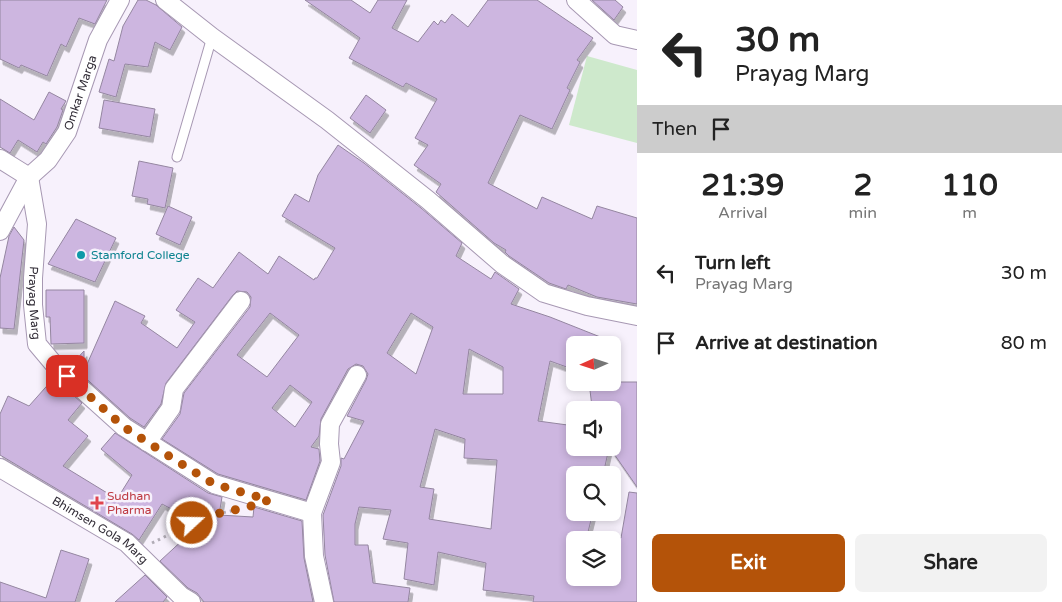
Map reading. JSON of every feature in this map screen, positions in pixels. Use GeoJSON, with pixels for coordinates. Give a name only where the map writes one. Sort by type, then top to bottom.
{"type":"FeatureCollection","features":[{"type":"Feature","properties":{"kind":"street","name":"Omkar Marga"},"geometry":{"type":"LineString","coordinates":[[0,232],[30,177],[48,160],[67,132],[98,40],[120,0]]}},
{"type":"Feature","properties":{"kind":"street"},"geometry":{"type":"LineString","coordinates":[[165,0],[212,38],[327,120],[428,200],[502,264],[544,293],[588,306],[637,316]]}},
{"type":"Feature","properties":{"kind":"street"},"geometry":{"type":"LineString","coordinates":[[576,0],[616,35],[637,40]]}},
{"type":"Feature","properties":{"kind":"street"},"geometry":{"type":"LineString","coordinates":[[0,159],[30,177]]}},
{"type":"Feature","properties":{"kind":"street","name":"Prayag Marg"},"geometry":{"type":"LineString","coordinates":[[30,177],[37,224],[33,278],[33,305],[37,344],[53,363],[124,427],[214,484],[312,513]]}},
{"type":"Feature","properties":{"kind":"street"},"geometry":{"type":"LineString","coordinates":[[147,442],[171,408],[174,389],[241,301]]}},
{"type":"Feature","properties":{"kind":"street"},"geometry":{"type":"LineString","coordinates":[[324,602],[314,556],[312,513],[331,462],[329,444],[330,424],[357,375]]}},
{"type":"Feature","properties":{"kind":"street","name":"Bhimsen Gola Marg"},"geometry":{"type":"LineString","coordinates":[[0,468],[127,543],[181,596],[190,602]]}},
{"type":"Feature","properties":{"kind":"lane"},"geometry":{"type":"LineString","coordinates":[[177,157],[212,38]]}},
{"type":"Feature","properties":{"kind":"path"},"geometry":{"type":"LineString","coordinates":[[136,552],[207,516],[239,509]]}},
{"type":"Feature","properties":{"kind":"green space"},"geometry":{"type":"Polygon","coordinates":[[[587,56],[637,70],[637,143],[569,125],[587,56]]]}},
{"type":"Feature","properties":{"kind":"building"},"geometry":{"type":"Polygon","coordinates":[[[0,0],[107,0],[95,24],[79,18],[66,47],[61,44],[47,76],[21,65],[19,68],[0,59],[0,0]]]}},
{"type":"Feature","properties":{"kind":"building"},"geometry":{"type":"Polygon","coordinates":[[[138,0],[146,0],[156,5],[182,27],[170,50],[155,42],[148,67],[125,64],[116,97],[99,92],[109,59],[114,61],[123,26],[138,0]]]}},
{"type":"Feature","properties":{"kind":"building"},"geometry":{"type":"Polygon","coordinates":[[[305,0],[351,0],[370,13],[378,0],[407,0],[392,28],[418,42],[434,21],[438,25],[441,20],[445,23],[452,14],[468,27],[488,0],[537,0],[593,38],[577,60],[580,62],[567,88],[570,90],[552,129],[520,115],[488,183],[537,209],[542,197],[592,219],[597,206],[637,218],[637,304],[597,297],[568,285],[566,289],[549,283],[509,256],[505,252],[506,250],[494,243],[436,192],[441,184],[414,165],[428,145],[415,138],[437,99],[406,83],[403,87],[349,58],[360,38],[305,0]]]}},
{"type":"Feature","properties":{"kind":"building"},"geometry":{"type":"Polygon","coordinates":[[[592,0],[615,0],[623,7],[614,20],[592,0]]]}},
{"type":"Feature","properties":{"kind":"building"},"geometry":{"type":"Polygon","coordinates":[[[49,92],[66,101],[61,109],[63,110],[57,127],[46,144],[43,142],[37,152],[18,140],[10,153],[0,147],[0,99],[34,120],[49,92]]]}},
{"type":"Feature","properties":{"kind":"building"},"geometry":{"type":"Polygon","coordinates":[[[366,95],[386,110],[370,133],[350,118],[366,95]]]}},
{"type":"Feature","properties":{"kind":"building"},"geometry":{"type":"Polygon","coordinates":[[[104,100],[155,109],[150,137],[99,128],[104,100]]]}},
{"type":"Feature","properties":{"kind":"building"},"geometry":{"type":"Polygon","coordinates":[[[338,145],[421,208],[462,243],[456,256],[491,279],[495,272],[519,289],[511,304],[598,336],[566,336],[566,367],[550,361],[538,421],[566,425],[566,456],[607,456],[605,466],[566,466],[566,521],[591,521],[588,531],[566,531],[566,586],[621,586],[621,538],[629,492],[637,493],[637,602],[533,602],[534,596],[483,590],[486,563],[438,552],[434,585],[404,579],[408,543],[383,539],[391,510],[359,507],[355,524],[355,545],[368,545],[373,583],[410,588],[408,602],[334,602],[325,555],[323,515],[341,466],[341,458],[344,459],[364,421],[347,416],[368,374],[363,366],[356,364],[348,369],[321,419],[319,436],[311,447],[319,449],[320,461],[306,500],[218,474],[162,439],[180,414],[184,393],[250,307],[251,297],[247,292],[237,291],[233,295],[166,383],[161,404],[144,427],[130,418],[71,365],[84,351],[84,371],[115,301],[145,316],[141,323],[177,348],[195,322],[176,310],[198,278],[213,288],[239,252],[268,274],[279,256],[314,280],[317,278],[335,248],[282,216],[295,194],[309,202],[318,175],[338,145]],[[270,313],[237,355],[267,377],[299,335],[270,313]],[[411,313],[387,353],[416,374],[433,327],[411,313]],[[469,349],[463,394],[503,394],[503,367],[469,349]],[[290,385],[272,408],[295,427],[312,402],[290,385]],[[435,429],[420,487],[434,489],[429,519],[491,529],[497,460],[464,458],[465,439],[435,429]]]}},
{"type":"Feature","properties":{"kind":"building"},"geometry":{"type":"Polygon","coordinates":[[[139,161],[173,168],[165,208],[147,204],[148,199],[132,196],[139,161]]]}},
{"type":"Feature","properties":{"kind":"building"},"geometry":{"type":"Polygon","coordinates":[[[168,206],[192,217],[180,245],[156,234],[168,206]]]}},
{"type":"Feature","properties":{"kind":"building","name":"Stamford College"},"geometry":{"type":"Polygon","coordinates":[[[76,219],[116,238],[95,282],[48,264],[76,219]]]}},
{"type":"Feature","properties":{"kind":"building"},"geometry":{"type":"Polygon","coordinates":[[[14,227],[24,240],[14,329],[0,328],[0,278],[9,236],[14,227]]]}},
{"type":"Feature","properties":{"kind":"building"},"geometry":{"type":"Polygon","coordinates":[[[46,290],[84,290],[84,343],[51,344],[50,317],[46,317],[46,290]]]}},
{"type":"Feature","properties":{"kind":"building"},"geometry":{"type":"Polygon","coordinates":[[[53,379],[82,403],[68,420],[88,436],[63,466],[117,499],[132,475],[101,449],[115,433],[208,493],[222,497],[219,515],[253,517],[254,507],[302,521],[304,558],[313,602],[204,602],[197,593],[188,588],[160,561],[200,524],[162,504],[139,540],[0,455],[0,414],[8,396],[29,406],[53,379]]]}},
{"type":"Feature","properties":{"kind":"building"},"geometry":{"type":"Polygon","coordinates":[[[621,382],[637,382],[637,487],[615,456],[621,456],[621,401],[591,401],[590,391],[621,391],[621,382]]]}},
{"type":"Feature","properties":{"kind":"building"},"geometry":{"type":"Polygon","coordinates":[[[61,550],[89,559],[75,602],[0,602],[0,582],[46,598],[61,550]]]}},
{"type":"Feature","properties":{"kind":"building"},"geometry":{"type":"Polygon","coordinates":[[[145,575],[167,597],[163,602],[115,602],[145,575]]]}},
{"type":"Feature","properties":{"kind":"place","name":"Stamford College"},"geometry":{"type":"Point","coordinates":[81,255]}},
{"type":"Feature","properties":{"kind":"place","name":"Sudhan Pharma"},"geometry":{"type":"Point","coordinates":[97,503]}},
{"type":"Feature","properties":{"kind":"route"},"geometry":{"type":"LineString","coordinates":[[67,376],[124,427],[214,484],[269,500],[248,507],[207,516],[192,523]]}}]}
